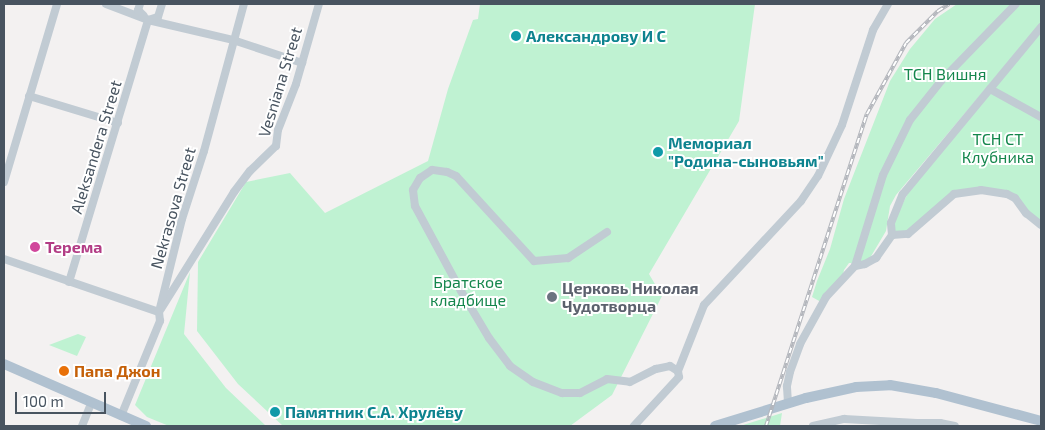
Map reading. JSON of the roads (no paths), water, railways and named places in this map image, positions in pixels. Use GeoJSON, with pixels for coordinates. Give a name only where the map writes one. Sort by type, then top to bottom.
{"type":"FeatureCollection","features":[{"type":"Feature","properties":{"kind":"main road"},"geometry":{"type":"LineString","coordinates":[[5,367],[146,426]]}},
{"type":"Feature","properties":{"kind":"main road"},"geometry":{"type":"LineString","coordinates":[[715,426],[788,402],[856,387],[890,385],[936,393],[1041,421]]}},
{"type":"Feature","properties":{"kind":"street"},"geometry":{"type":"LineString","coordinates":[[4,182],[57,4]]}},
{"type":"Feature","properties":{"kind":"street"},"geometry":{"type":"LineString","coordinates":[[106,4],[148,20],[233,40],[302,63]]}},
{"type":"Feature","properties":{"kind":"street"},"geometry":{"type":"LineString","coordinates":[[140,4],[138,10],[148,20]]}},
{"type":"Feature","properties":{"kind":"street","name":"Aleksandera Street"},"geometry":{"type":"LineString","coordinates":[[69,282],[148,20],[158,17],[162,4]]}},
{"type":"Feature","properties":{"kind":"street","name":"Nekrasova Street"},"geometry":{"type":"LineString","coordinates":[[121,416],[160,321],[159,312],[182,219],[204,151],[244,4]]}},
{"type":"Feature","properties":{"kind":"street","name":"Vesniana Street"},"geometry":{"type":"LineString","coordinates":[[159,312],[234,192],[250,171],[276,146],[278,130],[296,84],[319,4]]}},
{"type":"Feature","properties":{"kind":"street"},"geometry":{"type":"LineString","coordinates":[[634,426],[679,377],[678,371],[704,305],[801,201],[818,176],[842,125],[872,30],[888,4]]}},
{"type":"Feature","properties":{"kind":"street"},"geometry":{"type":"LineString","coordinates":[[788,402],[787,386],[800,344],[826,297],[855,266],[882,175],[910,120],[941,80],[1016,4]]}},
{"type":"Feature","properties":{"kind":"street"},"geometry":{"type":"LineString","coordinates":[[855,266],[865,264],[876,258],[892,235],[891,223],[903,194],[1040,31]]}},
{"type":"Feature","properties":{"kind":"street"},"geometry":{"type":"LineString","coordinates":[[990,89],[1041,117]]}},
{"type":"Feature","properties":{"kind":"street"},"geometry":{"type":"LineString","coordinates":[[30,96],[118,123]]}},
{"type":"Feature","properties":{"kind":"street"},"geometry":{"type":"LineString","coordinates":[[607,232],[568,258],[534,261],[456,176],[447,172],[432,170],[420,178],[413,190],[415,206],[489,338],[510,366],[533,382],[562,393],[580,393],[607,379],[630,382],[656,369],[670,366],[678,371]]}},
{"type":"Feature","properties":{"kind":"street"},"geometry":{"type":"LineString","coordinates":[[892,235],[908,234],[954,194],[980,190],[1007,194],[1015,198],[1026,214],[1041,225]]}},
{"type":"Feature","properties":{"kind":"street"},"geometry":{"type":"LineString","coordinates":[[4,259],[159,312]]}},
{"type":"Feature","properties":{"kind":"street"},"geometry":{"type":"LineString","coordinates":[[82,426],[91,404]]}},
{"type":"Feature","properties":{"kind":"street"},"geometry":{"type":"LineString","coordinates":[[816,426],[844,420],[914,425],[940,423],[956,426]]}},
{"type":"Feature","properties":{"kind":"railway"},"geometry":{"type":"LineString","coordinates":[[766,426],[867,114],[906,43],[938,11],[949,4]]}},
{"type":"Feature","properties":{"kind":"place","name":"Александрову И С"},"geometry":{"type":"Point","coordinates":[516,36]}},
{"type":"Feature","properties":{"kind":"place","name":"Мемориал \"Родина-сыновьям\""},"geometry":{"type":"Point","coordinates":[658,152]}},
{"type":"Feature","properties":{"kind":"place","name":"Терема"},"geometry":{"type":"Point","coordinates":[35,247]}},
{"type":"Feature","properties":{"kind":"place","name":"Церковь Николая Чудотворца"},"geometry":{"type":"Point","coordinates":[552,297]}},
{"type":"Feature","properties":{"kind":"place","name":"Папа Джон"},"geometry":{"type":"Point","coordinates":[64,371]}},
{"type":"Feature","properties":{"kind":"place","name":"Памятник С.А. Хрулёву"},"geometry":{"type":"Point","coordinates":[275,412]}},
{"type":"Feature","properties":{"kind":"park label","name":"ТСН Вишня"},"geometry":{"type":"Point","coordinates":[945,74]}},
{"type":"Feature","properties":{"kind":"park label","name":"ТСН СТ Клубника"},"geometry":{"type":"Point","coordinates":[998,148]}},
{"type":"Feature","properties":{"kind":"park label","name":"Братское кладбище"},"geometry":{"type":"Point","coordinates":[468,291]}}]}
